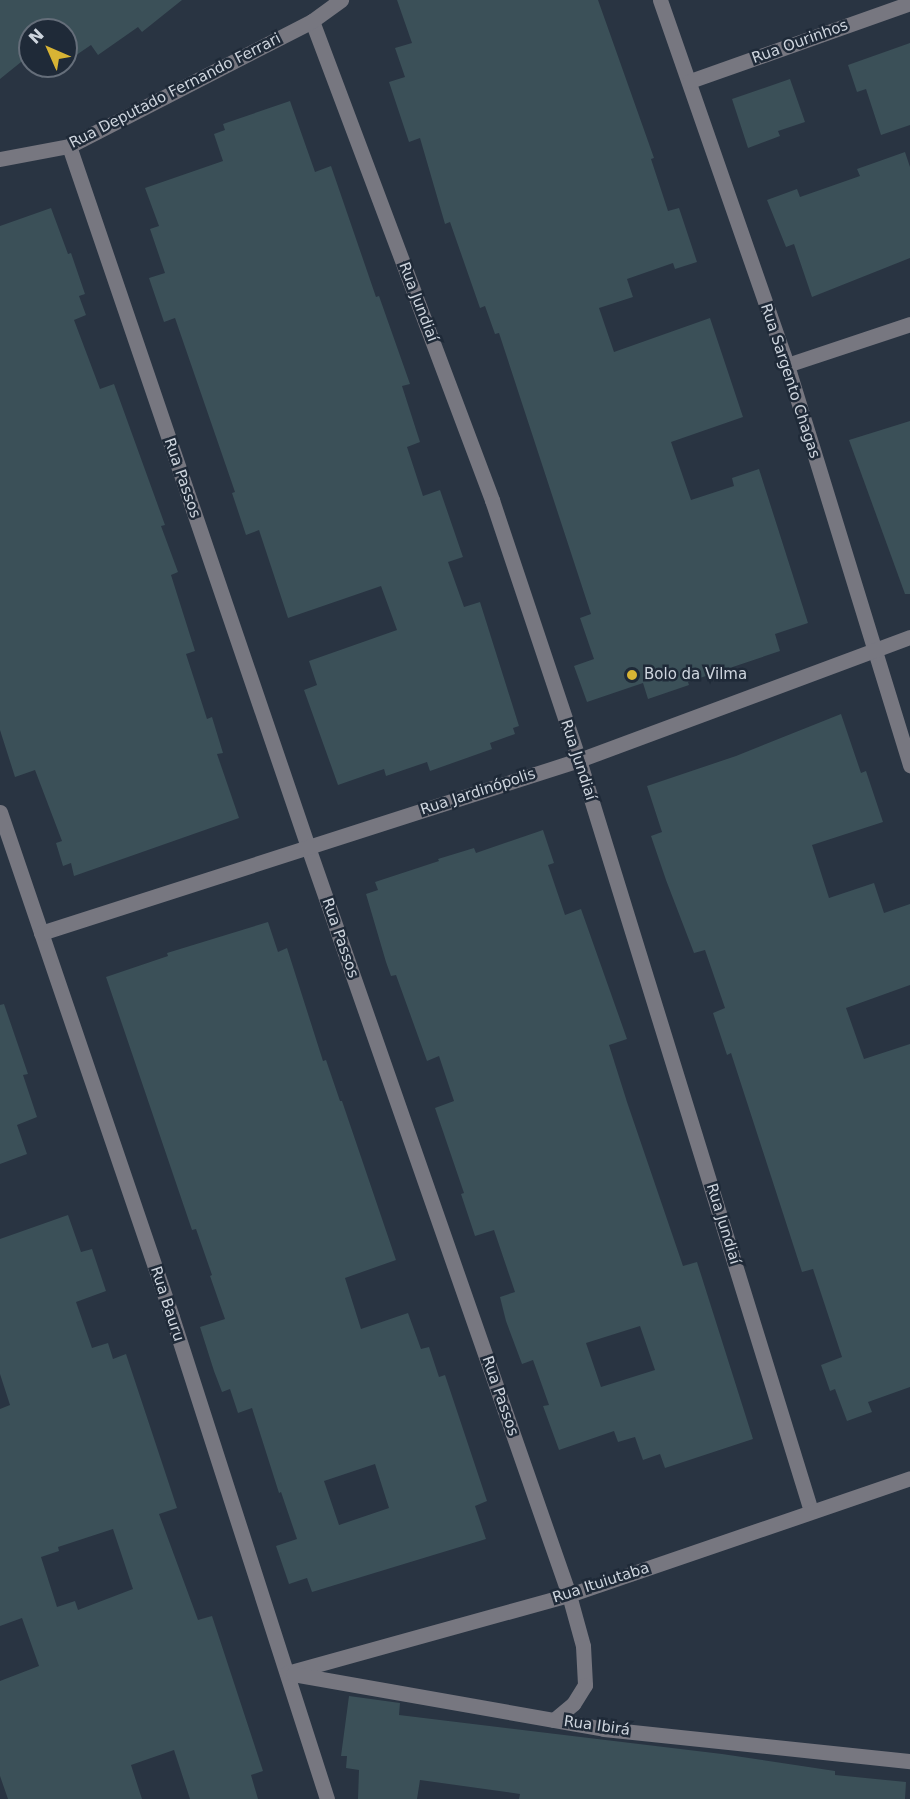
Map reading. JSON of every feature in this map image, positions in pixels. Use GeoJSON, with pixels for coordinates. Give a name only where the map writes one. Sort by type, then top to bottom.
{"type":"FeatureCollection","features":[{"type":"Feature","properties":{"kind":"street","name":"Rua Deputado Fernando Ferrari"},"geometry":{"type":"LineString","coordinates":[[0,159],[69,146],[312,21],[341,0]]}},
{"type":"Feature","properties":{"kind":"street","name":"Rua Sargento Chagas"},"geometry":{"type":"LineString","coordinates":[[660,0],[787,365],[910,766]]}},
{"type":"Feature","properties":{"kind":"street","name":"Rua Ourinhos"},"geometry":{"type":"LineString","coordinates":[[690,81],[910,3]]}},
{"type":"Feature","properties":{"kind":"street","name":"Rua Jundiaí"},"geometry":{"type":"LineString","coordinates":[[312,21],[492,500],[579,760],[811,1511]]}},
{"type":"Feature","properties":{"kind":"street","name":"Rua Passos"},"geometry":{"type":"LineString","coordinates":[[69,146],[308,847],[569,1595],[583,1646],[585,1685],[573,1704],[554,1720]]}},
{"type":"Feature","properties":{"kind":"street"},"geometry":{"type":"LineString","coordinates":[[787,365],[910,324]]}},
{"type":"Feature","properties":{"kind":"street","name":"Rua Jardinópolis"},"geometry":{"type":"LineString","coordinates":[[41,933],[579,760],[910,637]]}},
{"type":"Feature","properties":{"kind":"street","name":"Rua Bauru"},"geometry":{"type":"LineString","coordinates":[[0,812],[168,1306],[327,1799]]}},
{"type":"Feature","properties":{"kind":"street","name":"Rua Ituiutaba"},"geometry":{"type":"LineString","coordinates":[[287,1673],[569,1595],[910,1478]]}},
{"type":"Feature","properties":{"kind":"street","name":"Rua Ibirá"},"geometry":{"type":"LineString","coordinates":[[287,1673],[604,1729],[910,1761]]}},
{"type":"Feature","properties":{"kind":"building"},"geometry":{"type":"Polygon","coordinates":[[[0,0],[182,0],[142,32],[138,27],[98,55],[91,45],[78,54],[78,18],[18,18],[18,64],[0,79],[0,0]]]}},
{"type":"Feature","properties":{"kind":"building"},"geometry":{"type":"Polygon","coordinates":[[[397,0],[598,0],[654,158],[651,159],[668,211],[679,208],[697,262],[675,269],[673,263],[627,279],[633,297],[599,308],[614,352],[710,318],[743,417],[671,442],[691,500],[734,486],[732,478],[759,469],[808,623],[775,634],[780,651],[688,682],[689,685],[648,699],[643,683],[587,702],[574,666],[594,659],[580,618],[591,614],[499,333],[495,334],[485,306],[480,308],[450,222],[445,224],[420,138],[409,142],[389,82],[405,77],[395,48],[412,43],[397,0]]]}},
{"type":"Feature","properties":{"kind":"building"},"geometry":{"type":"Polygon","coordinates":[[[910,43],[910,125],[881,135],[866,89],[857,92],[848,65],[910,43]]]}},
{"type":"Feature","properties":{"kind":"building"},"geometry":{"type":"Polygon","coordinates":[[[790,79],[805,122],[778,131],[780,136],[748,148],[732,99],[790,79]]]}},
{"type":"Feature","properties":{"kind":"building"},"geometry":{"type":"Polygon","coordinates":[[[290,101],[315,172],[331,166],[376,297],[379,296],[410,384],[402,386],[420,442],[407,447],[423,496],[440,490],[463,557],[448,562],[464,607],[480,602],[519,726],[513,728],[515,734],[490,743],[492,749],[430,771],[427,762],[386,776],[384,769],[338,785],[304,690],[317,685],[309,661],[397,630],[381,586],[288,618],[259,530],[246,535],[232,493],[235,492],[175,318],[164,322],[149,278],[165,273],[150,229],[159,226],[145,188],[223,161],[214,134],[225,130],[223,124],[290,101]]]}},
{"type":"Feature","properties":{"kind":"building"},"geometry":{"type":"Polygon","coordinates":[[[905,152],[910,167],[910,258],[812,297],[794,244],[786,247],[767,200],[797,189],[800,197],[860,176],[857,169],[905,152]]]}},
{"type":"Feature","properties":{"kind":"building"},"geometry":{"type":"Polygon","coordinates":[[[51,208],[68,254],[71,253],[85,294],[79,296],[86,315],[74,320],[100,389],[114,384],[165,525],[161,526],[178,572],[171,575],[195,651],[186,654],[207,719],[212,717],[223,753],[217,754],[239,818],[74,876],[71,863],[63,866],[56,843],[62,841],[35,770],[15,777],[0,730],[0,226],[51,208]]]}},
{"type":"Feature","properties":{"kind":"building"},"geometry":{"type":"Polygon","coordinates":[[[910,421],[910,594],[905,594],[849,440],[910,421]]]}},
{"type":"Feature","properties":{"kind":"building"},"geometry":{"type":"Polygon","coordinates":[[[841,714],[861,773],[866,771],[883,822],[812,845],[829,898],[874,883],[884,913],[910,904],[910,985],[846,1008],[864,1059],[910,1044],[910,1387],[868,1402],[872,1412],[847,1421],[835,1389],[830,1391],[821,1365],[842,1357],[813,1269],[802,1272],[731,1053],[727,1055],[713,1013],[725,1008],[705,950],[694,953],[666,880],[651,836],[662,832],[647,786],[736,756],[841,714]]]}},
{"type":"Feature","properties":{"kind":"building"},"geometry":{"type":"Polygon","coordinates":[[[543,830],[554,863],[548,865],[565,915],[581,909],[627,1039],[609,1045],[627,1102],[683,1266],[697,1262],[753,1439],[665,1468],[660,1454],[643,1460],[635,1437],[618,1442],[614,1431],[559,1450],[543,1406],[549,1405],[533,1360],[522,1364],[506,1321],[500,1297],[515,1292],[494,1230],[475,1236],[461,1194],[464,1193],[435,1108],[454,1101],[439,1056],[427,1061],[396,975],[391,976],[366,894],[378,890],[375,882],[474,848],[476,853],[543,830]],[[640,1326],[586,1343],[601,1387],[655,1370],[640,1326]]]}},
{"type":"Feature","properties":{"kind":"building"},"geometry":{"type":"Polygon","coordinates":[[[268,922],[278,952],[287,948],[323,1061],[326,1060],[340,1101],[342,1101],[396,1260],[345,1278],[361,1329],[408,1313],[421,1349],[429,1347],[439,1377],[445,1375],[487,1501],[475,1506],[486,1539],[312,1592],[307,1578],[289,1584],[276,1546],[297,1539],[281,1492],[279,1493],[252,1408],[238,1413],[230,1389],[222,1392],[214,1371],[200,1327],[225,1319],[196,1229],[192,1230],[106,977],[168,956],[167,953],[268,922]],[[375,1464],[324,1481],[339,1525],[389,1508],[375,1464]]]}},
{"type":"Feature","properties":{"kind":"building"},"geometry":{"type":"Polygon","coordinates":[[[4,1004],[28,1074],[23,1075],[37,1117],[17,1125],[27,1154],[0,1164],[0,1005],[4,1004]]]}},
{"type":"Feature","properties":{"kind":"building"},"geometry":{"type":"Polygon","coordinates":[[[68,1215],[81,1252],[92,1249],[106,1291],[76,1302],[92,1348],[108,1343],[113,1359],[126,1354],[177,1508],[159,1514],[198,1620],[212,1616],[263,1771],[251,1775],[258,1799],[190,1799],[174,1750],[131,1765],[142,1799],[8,1799],[0,1776],[0,1681],[39,1666],[22,1618],[0,1626],[0,1409],[10,1405],[0,1374],[0,1239],[68,1215]],[[113,1529],[58,1547],[59,1551],[41,1557],[57,1607],[75,1601],[78,1610],[133,1589],[113,1529]]]}},
{"type":"Feature","properties":{"kind":"building"},"geometry":{"type":"Polygon","coordinates":[[[349,1696],[400,1703],[399,1715],[722,1754],[835,1771],[835,1775],[906,1782],[905,1799],[519,1799],[520,1794],[420,1780],[417,1799],[358,1799],[359,1770],[346,1768],[347,1756],[341,1756],[349,1696]]]}},
{"type":"Feature","properties":{"kind":"place","name":"Bolo da Vilma"},"geometry":{"type":"Point","coordinates":[632,675]}}]}
